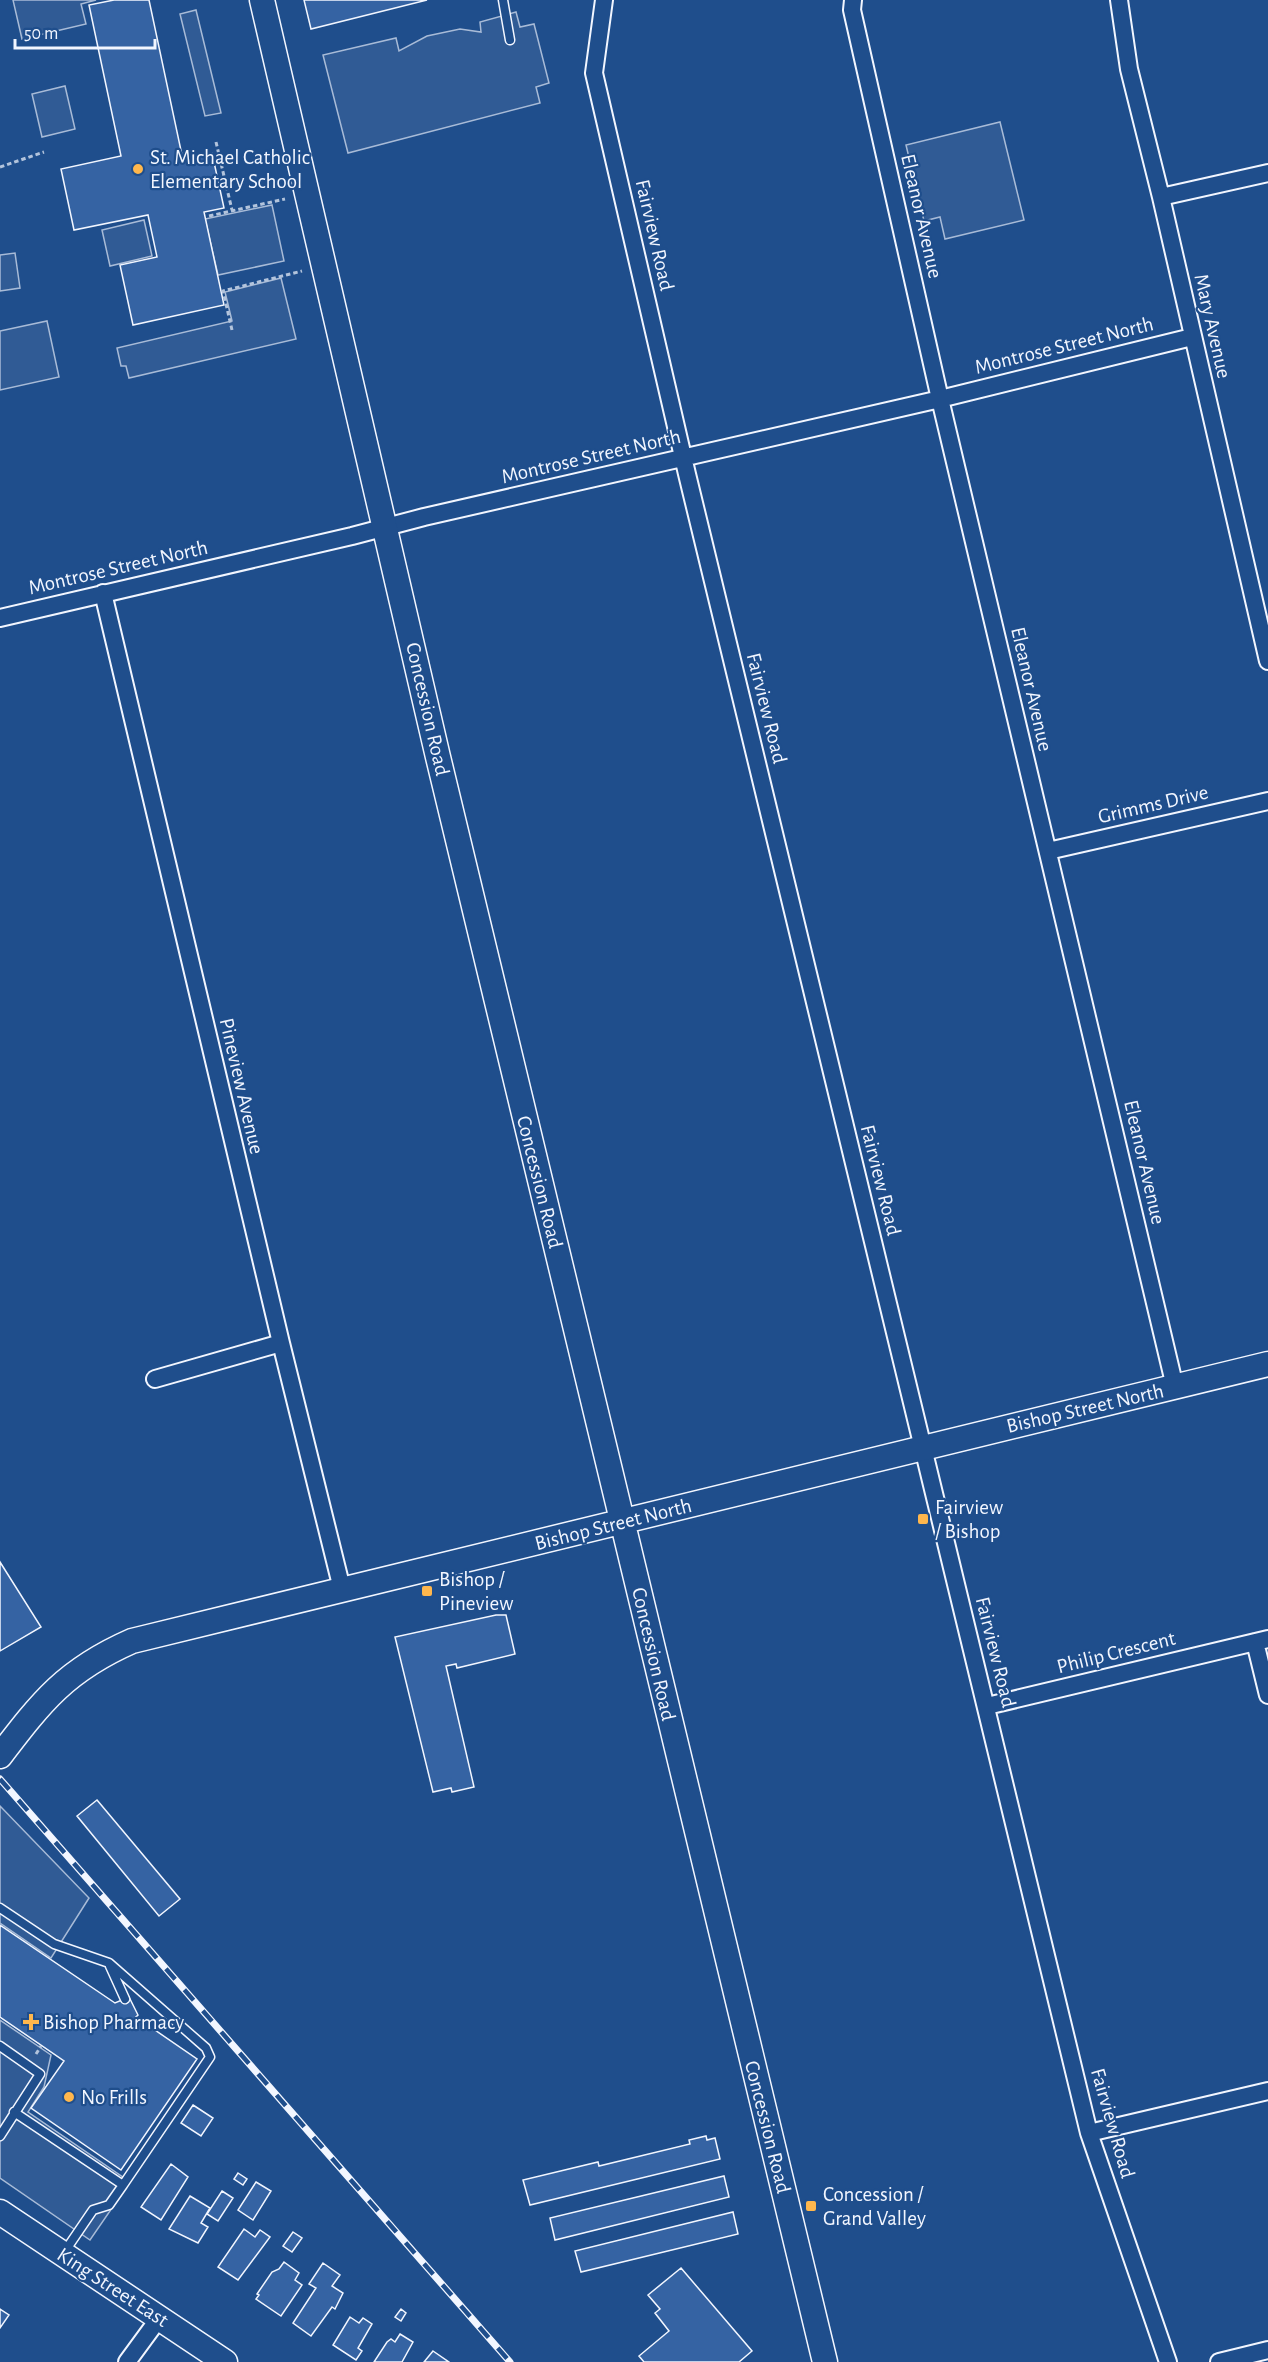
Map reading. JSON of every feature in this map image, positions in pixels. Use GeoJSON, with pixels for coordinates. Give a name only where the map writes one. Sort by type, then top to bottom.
{"type":"FeatureCollection","features":[{"type":"Feature","properties":{"kind":"main road","name":"Concession Road"},"geometry":{"type":"LineString","coordinates":[[262,0],[328,296],[387,527],[438,758],[825,2362]]}},
{"type":"Feature","properties":{"kind":"main road","name":"Bishop Street North"},"geometry":{"type":"LineString","coordinates":[[0,1756],[57,1686],[109,1651],[157,1634],[1268,1364]]}},
{"type":"Feature","properties":{"kind":"main road","name":"King Street East"},"geometry":{"type":"LineString","coordinates":[[0,2212],[225,2362]]}},
{"type":"Feature","properties":{"kind":"street","name":"Fairview Road"},"geometry":{"type":"LineString","coordinates":[[604,0],[594,73],[683,458],[1089,2133],[1168,2362]]}},
{"type":"Feature","properties":{"kind":"street","name":"Eleanor Avenue"},"geometry":{"type":"LineString","coordinates":[[853,0],[852,10],[940,399],[1175,1387]]}},
{"type":"Feature","properties":{"kind":"street","name":"Mary Avenue"},"geometry":{"type":"LineString","coordinates":[[1119,0],[1129,69],[1161,197],[1268,661]]}},
{"type":"Feature","properties":{"kind":"street"},"geometry":{"type":"LineString","coordinates":[[1161,197],[1268,173]]}},
{"type":"Feature","properties":{"kind":"street","name":"Montrose Street North"},"geometry":{"type":"LineString","coordinates":[[0,618],[940,399],[1192,337]]}},
{"type":"Feature","properties":{"kind":"street","name":"Pineview Avenue"},"geometry":{"type":"LineString","coordinates":[[103,593],[280,1343],[342,1589]]}},
{"type":"Feature","properties":{"kind":"street","name":"Grimms Drive"},"geometry":{"type":"LineString","coordinates":[[1048,850],[1268,801]]}},
{"type":"Feature","properties":{"kind":"street"},"geometry":{"type":"LineString","coordinates":[[154,1379],[280,1343]]}},
{"type":"Feature","properties":{"kind":"street","name":"Philip Crescent"},"geometry":{"type":"LineString","coordinates":[[987,1706],[1261,1640],[1268,1695]]}},
{"type":"Feature","properties":{"kind":"street"},"geometry":{"type":"LineString","coordinates":[[1089,2133],[1268,2091]]}},
{"type":"Feature","properties":{"kind":"street"},"geometry":{"type":"LineString","coordinates":[[127,2362],[160,2317]]}},
{"type":"Feature","properties":{"kind":"street"},"geometry":{"type":"LineString","coordinates":[[1219,2362],[1268,2350]]}},
{"type":"Feature","properties":{"kind":"lane"},"geometry":{"type":"LineString","coordinates":[[503,0],[510,40]]}},
{"type":"Feature","properties":{"kind":"lane"},"geometry":{"type":"LineString","coordinates":[[0,1908],[54,1944],[109,1963],[206,2048],[210,2057],[109,2205],[93,2210],[63,2254]]}},
{"type":"Feature","properties":{"kind":"lane"},"geometry":{"type":"LineString","coordinates":[[109,1963],[125,1999]]}},
{"type":"Feature","properties":{"kind":"lane"},"geometry":{"type":"LineString","coordinates":[[0,2046],[40,2073],[0,2136]]}},
{"type":"Feature","properties":{"kind":"lane"},"geometry":{"type":"LineString","coordinates":[[14,2112],[123,2185]]}},
{"type":"Feature","properties":{"kind":"path"},"geometry":{"type":"LineString","coordinates":[[216,142],[232,211]]}},
{"type":"Feature","properties":{"kind":"path"},"geometry":{"type":"LineString","coordinates":[[0,167],[44,152]]}},
{"type":"Feature","properties":{"kind":"path"},"geometry":{"type":"LineString","coordinates":[[209,216],[285,199]]}},
{"type":"Feature","properties":{"kind":"path"},"geometry":{"type":"LineString","coordinates":[[232,330],[223,291],[302,271]]}},
{"type":"Feature","properties":{"kind":"path"},"geometry":{"type":"LineString","coordinates":[[32,2059],[41,2046]]}},
{"type":"Feature","properties":{"kind":"shaded area"},"geometry":{"type":"Polygon","coordinates":[[[13,0],[96,0],[81,4],[86,24],[22,39],[13,0]]]}},
{"type":"Feature","properties":{"kind":"shaded area"},"geometry":{"type":"Polygon","coordinates":[[[196,10],[221,113],[205,116],[180,14],[196,10]]]}},
{"type":"Feature","properties":{"kind":"shaded area"},"geometry":{"type":"Polygon","coordinates":[[[516,12],[520,27],[534,24],[549,83],[536,87],[540,103],[348,153],[323,55],[396,38],[399,51],[427,36],[460,29],[481,32],[480,22],[516,12]]]}},
{"type":"Feature","properties":{"kind":"shaded area"},"geometry":{"type":"Polygon","coordinates":[[[65,86],[75,129],[42,137],[32,94],[65,86]]]}},
{"type":"Feature","properties":{"kind":"shaded area"},"geometry":{"type":"Polygon","coordinates":[[[1000,122],[1024,220],[945,239],[940,217],[924,221],[906,145],[1000,122]]]}},
{"type":"Feature","properties":{"kind":"shaded area"},"geometry":{"type":"Polygon","coordinates":[[[272,205],[284,261],[218,275],[205,219],[272,205]]]}},
{"type":"Feature","properties":{"kind":"shaded area"},"geometry":{"type":"Polygon","coordinates":[[[144,220],[152,256],[110,266],[102,230],[144,220]]]}},
{"type":"Feature","properties":{"kind":"shaded area"},"geometry":{"type":"Polygon","coordinates":[[[15,253],[20,288],[0,291],[0,255],[15,253]]]}},
{"type":"Feature","properties":{"kind":"shaded area"},"geometry":{"type":"Polygon","coordinates":[[[281,278],[296,339],[129,378],[126,366],[121,366],[117,348],[232,321],[225,292],[281,278]]]}},
{"type":"Feature","properties":{"kind":"shaded area"},"geometry":{"type":"Polygon","coordinates":[[[47,321],[59,377],[0,390],[0,331],[47,321]]]}},
{"type":"Feature","properties":{"kind":"shaded area"},"geometry":{"type":"Polygon","coordinates":[[[0,1806],[89,1898],[51,1958],[0,1923],[0,1806]]]}},
{"type":"Feature","properties":{"kind":"shaded area"},"geometry":{"type":"Polygon","coordinates":[[[0,2020],[51,2055],[44,2087],[28,2112],[130,2182],[90,2240],[0,2178],[0,2020]]]}},
{"type":"Feature","properties":{"kind":"building"},"geometry":{"type":"Polygon","coordinates":[[[114,0],[149,0],[183,160],[212,153],[224,208],[204,212],[224,305],[133,325],[120,265],[157,257],[148,215],[74,230],[61,169],[121,156],[89,5],[114,0]]]}},
{"type":"Feature","properties":{"kind":"building"},"geometry":{"type":"Polygon","coordinates":[[[304,0],[427,0],[311,29],[304,0]]]}},
{"type":"Feature","properties":{"kind":"building"},"geometry":{"type":"Polygon","coordinates":[[[0,1562],[41,1627],[0,1651],[0,1562]]]}},
{"type":"Feature","properties":{"kind":"building"},"geometry":{"type":"Polygon","coordinates":[[[496,1615],[506,1615],[515,1654],[457,1668],[456,1664],[446,1666],[474,1787],[452,1792],[451,1788],[433,1792],[395,1637],[496,1615]]]}},
{"type":"Feature","properties":{"kind":"building"},"geometry":{"type":"Polygon","coordinates":[[[97,1800],[180,1899],[159,1916],[77,1816],[97,1800]]]}},
{"type":"Feature","properties":{"kind":"building"},"geometry":{"type":"Polygon","coordinates":[[[0,1925],[115,2003],[129,1997],[138,2015],[136,2017],[197,2059],[121,2170],[31,2108],[64,2061],[0,2017],[0,1925]]]}},
{"type":"Feature","properties":{"kind":"building"},"geometry":{"type":"Polygon","coordinates":[[[193,2105],[213,2118],[201,2136],[181,2123],[193,2105]]]}},
{"type":"Feature","properties":{"kind":"building"},"geometry":{"type":"Polygon","coordinates":[[[706,2136],[707,2140],[715,2138],[720,2159],[530,2205],[523,2180],[598,2162],[599,2166],[690,2144],[689,2140],[706,2136]]]}},
{"type":"Feature","properties":{"kind":"building"},"geometry":{"type":"Polygon","coordinates":[[[171,2164],[188,2177],[161,2220],[141,2207],[171,2164]]]}},
{"type":"Feature","properties":{"kind":"building"},"geometry":{"type":"Polygon","coordinates":[[[238,2173],[247,2179],[243,2185],[234,2179],[238,2173]]]}},
{"type":"Feature","properties":{"kind":"building"},"geometry":{"type":"Polygon","coordinates":[[[724,2176],[729,2197],[555,2240],[550,2218],[724,2176]]]}},
{"type":"Feature","properties":{"kind":"building"},"geometry":{"type":"Polygon","coordinates":[[[256,2182],[271,2191],[253,2220],[238,2210],[256,2182]]]}},
{"type":"Feature","properties":{"kind":"building"},"geometry":{"type":"Polygon","coordinates":[[[222,2191],[233,2198],[218,2221],[207,2214],[222,2191]]]}},
{"type":"Feature","properties":{"kind":"building"},"geometry":{"type":"Polygon","coordinates":[[[190,2196],[210,2208],[201,2223],[208,2227],[198,2243],[169,2229],[190,2196]]]}},
{"type":"Feature","properties":{"kind":"building"},"geometry":{"type":"Polygon","coordinates":[[[733,2212],[738,2234],[581,2272],[575,2251],[733,2212]]]}},
{"type":"Feature","properties":{"kind":"building"},"geometry":{"type":"Polygon","coordinates":[[[244,2229],[255,2237],[260,2230],[270,2237],[238,2280],[218,2267],[244,2229]]]}},
{"type":"Feature","properties":{"kind":"building"},"geometry":{"type":"Polygon","coordinates":[[[293,2232],[302,2238],[292,2252],[283,2246],[293,2232]]]}},
{"type":"Feature","properties":{"kind":"building"},"geometry":{"type":"Polygon","coordinates":[[[284,2262],[299,2273],[295,2280],[302,2285],[281,2316],[256,2299],[272,2272],[279,2269],[284,2262]]]}},
{"type":"Feature","properties":{"kind":"building"},"geometry":{"type":"Polygon","coordinates":[[[323,2263],[340,2275],[332,2286],[343,2293],[335,2309],[332,2307],[311,2336],[293,2323],[316,2288],[309,2284],[323,2263]]]}},
{"type":"Feature","properties":{"kind":"building"},"geometry":{"type":"Polygon","coordinates":[[[681,2268],[752,2351],[739,2362],[644,2362],[639,2356],[669,2331],[655,2313],[660,2309],[648,2295],[681,2268]]]}},
{"type":"Feature","properties":{"kind":"building"},"geometry":{"type":"Polygon","coordinates":[[[0,2309],[9,2315],[0,2328],[0,2309]]]}},
{"type":"Feature","properties":{"kind":"building"},"geometry":{"type":"Polygon","coordinates":[[[401,2309],[406,2313],[401,2321],[395,2317],[401,2309]]]}},
{"type":"Feature","properties":{"kind":"building"},"geometry":{"type":"Polygon","coordinates":[[[350,2317],[359,2323],[363,2318],[372,2324],[358,2348],[362,2351],[356,2360],[333,2345],[350,2317]]]}},
{"type":"Feature","properties":{"kind":"building"},"geometry":{"type":"Polygon","coordinates":[[[400,2334],[413,2342],[402,2362],[374,2362],[387,2342],[391,2339],[395,2342],[400,2334]]]}},
{"type":"Feature","properties":{"kind":"building"},"geometry":{"type":"Polygon","coordinates":[[[433,2351],[449,2362],[424,2362],[433,2351]]]}},
{"type":"Feature","properties":{"kind":"railway"},"geometry":{"type":"LineString","coordinates":[[0,1779],[510,2362]]}},
{"type":"Feature","properties":{"kind":"place","name":"St. Michael Catholic Elementary School"},"geometry":{"type":"Point","coordinates":[138,169]}},
{"type":"Feature","properties":{"kind":"place","name":"Fairview / Bishop"},"geometry":{"type":"Point","coordinates":[923,1519]}},
{"type":"Feature","properties":{"kind":"place","name":"Bishop / Pineview"},"geometry":{"type":"Point","coordinates":[427,1591]}},
{"type":"Feature","properties":{"kind":"place","name":"Bishop Pharmacy"},"geometry":{"type":"Point","coordinates":[31,2022]}},
{"type":"Feature","properties":{"kind":"place","name":"No Frills"},"geometry":{"type":"Point","coordinates":[69,2097]}},
{"type":"Feature","properties":{"kind":"place","name":"Concession / Grand Valley"},"geometry":{"type":"Point","coordinates":[811,2206]}}]}
